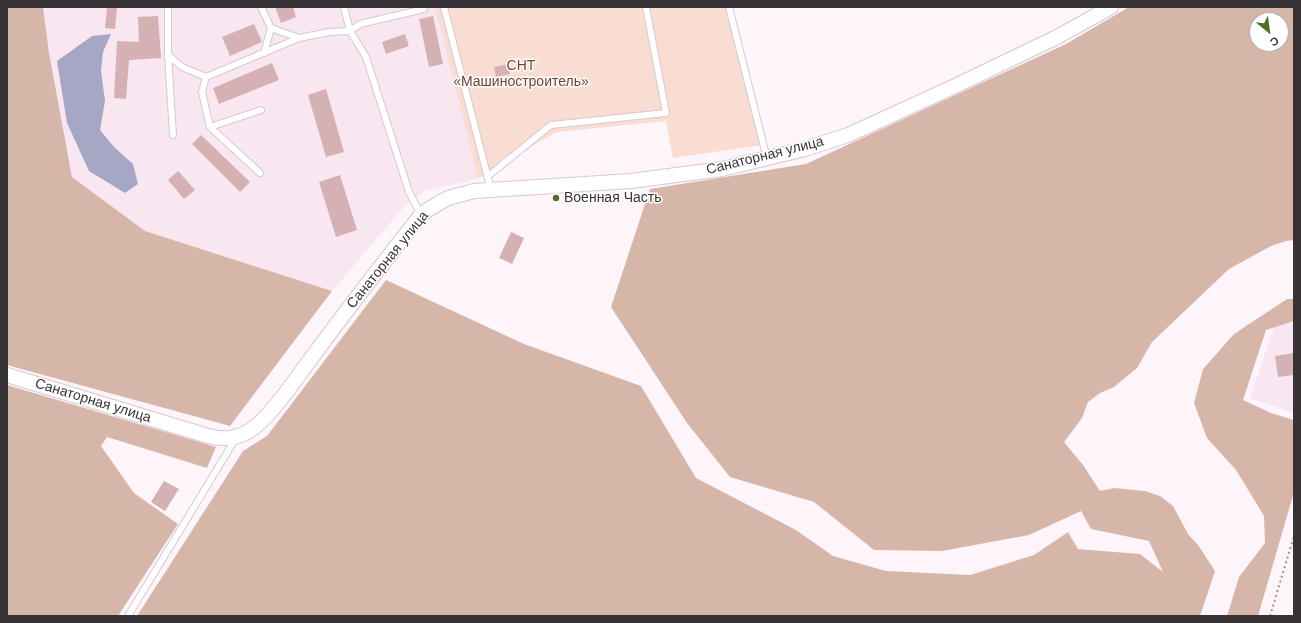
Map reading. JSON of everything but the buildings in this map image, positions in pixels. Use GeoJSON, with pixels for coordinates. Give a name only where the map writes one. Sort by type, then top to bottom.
{"type":"FeatureCollection","features":[{"type":"Feature","properties":{"kind":"street","name":"Санаторная улица"},"geometry":{"type":"LineString","coordinates":[[7,375],[208,436],[222,439],[237,437],[256,426],[278,402],[375,273],[421,215],[448,198],[474,191],[489,183],[631,181],[722,169],[805,149],[848,135],[967,81],[1057,37],[1111,7]]}},
{"type":"Feature","properties":{"kind":"lane"},"geometry":{"type":"LineString","coordinates":[[168,7],[168,55],[173,136]]}},
{"type":"Feature","properties":{"kind":"lane"},"geometry":{"type":"LineString","coordinates":[[261,7],[271,28],[264,53]]}},
{"type":"Feature","properties":{"kind":"lane"},"geometry":{"type":"LineString","coordinates":[[344,7],[350,31],[366,57],[409,192],[421,215]]}},
{"type":"Feature","properties":{"kind":"lane"},"geometry":{"type":"LineString","coordinates":[[444,7],[489,183],[551,125],[666,113],[646,7]]}},
{"type":"Feature","properties":{"kind":"lane"},"geometry":{"type":"LineString","coordinates":[[729,7],[767,159]]}},
{"type":"Feature","properties":{"kind":"lane"},"geometry":{"type":"LineString","coordinates":[[168,55],[182,67],[206,77],[299,38],[330,32],[350,31],[360,24],[424,9]]}},
{"type":"Feature","properties":{"kind":"lane"},"geometry":{"type":"LineString","coordinates":[[271,28],[299,38]]}},
{"type":"Feature","properties":{"kind":"lane"},"geometry":{"type":"LineString","coordinates":[[206,77],[202,92],[210,127],[260,173]]}},
{"type":"Feature","properties":{"kind":"lane"},"geometry":{"type":"LineString","coordinates":[[210,127],[261,110]]}},
{"type":"Feature","properties":{"kind":"lane"},"geometry":{"type":"LineString","coordinates":[[128,616],[237,437]]}},
{"type":"Feature","properties":{"kind":"path"},"geometry":{"type":"LineString","coordinates":[[1270,616],[1294,536]]}},
{"type":"Feature","properties":{"kind":"shaded area"},"geometry":{"type":"Polygon","coordinates":[[[7,7],[43,7],[49,53],[72,177],[145,231],[332,291],[230,426],[7,365],[7,7]]]}},
{"type":"Feature","properties":{"kind":"shaded area"},"geometry":{"type":"Polygon","coordinates":[[[43,7],[435,7],[478,179],[425,191],[402,209],[332,291],[145,231],[72,177],[49,53],[43,7]]]}},
{"type":"Feature","properties":{"kind":"shaded area"},"geometry":{"type":"Polygon","coordinates":[[[1129,7],[1294,7],[1294,240],[1271,246],[1229,269],[1152,342],[1137,368],[1114,387],[1100,393],[1088,402],[1082,418],[1064,442],[1083,465],[1100,491],[1114,488],[1145,491],[1160,496],[1173,506],[1188,534],[1198,545],[1215,571],[1200,616],[137,616],[243,451],[267,436],[386,280],[524,344],[641,386],[696,478],[796,530],[833,556],[886,571],[970,575],[1034,555],[1068,532],[1078,549],[1140,554],[1163,572],[1149,541],[1091,529],[1081,511],[1029,535],[942,551],[874,550],[814,502],[730,477],[687,423],[611,307],[650,189],[806,164],[1066,44],[1129,7]]]}},
{"type":"Feature","properties":{"kind":"shaded area"},"geometry":{"type":"Polygon","coordinates":[[[1287,299],[1294,299],[1294,321],[1266,330],[1243,400],[1271,413],[1294,420],[1294,492],[1258,616],[1227,616],[1239,577],[1265,543],[1264,516],[1236,470],[1207,438],[1194,403],[1203,369],[1234,334],[1287,299]]]}},
{"type":"Feature","properties":{"kind":"shaded area"},"geometry":{"type":"Polygon","coordinates":[[[1282,304],[1294,308],[1294,413],[1250,398],[1282,304]]]}},
{"type":"Feature","properties":{"kind":"shaded area"},"geometry":{"type":"Polygon","coordinates":[[[7,385],[216,447],[207,468],[107,437],[101,446],[134,493],[178,524],[118,616],[7,616],[7,385]]]}},
{"type":"Feature","properties":{"kind":"green space","name":"СНТ «Машиностроитель»"},"geometry":{"type":"Polygon","coordinates":[[[435,7],[728,7],[762,145],[673,158],[666,121],[556,132],[478,179],[435,7]]]}},
{"type":"Feature","properties":{"kind":"water"},"geometry":{"type":"Polygon","coordinates":[[[111,34],[103,52],[101,71],[105,101],[100,130],[114,147],[133,164],[138,184],[125,193],[89,171],[67,123],[57,61],[92,36],[111,34]]]}},
{"type":"Feature","properties":{"kind":"place","name":"Военная Часть"},"geometry":{"type":"Point","coordinates":[556,198]}}]}
